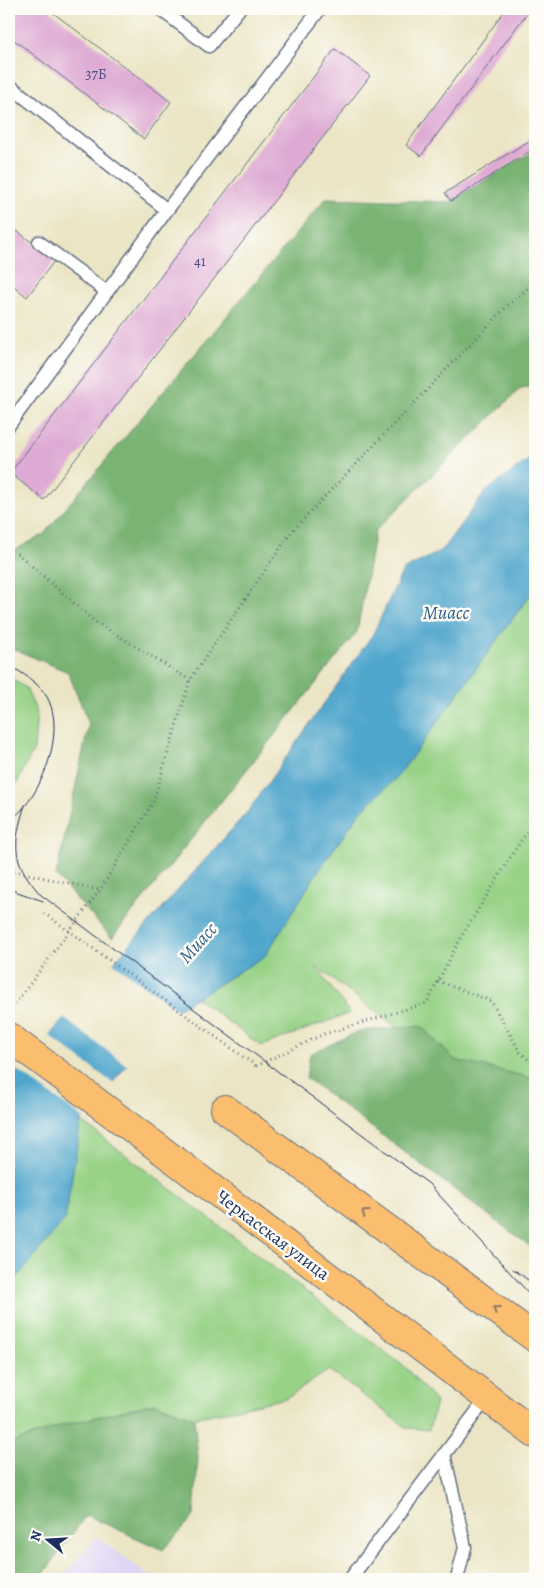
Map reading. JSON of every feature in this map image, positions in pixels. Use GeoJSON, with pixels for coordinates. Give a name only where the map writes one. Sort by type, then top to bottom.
{"type":"FeatureCollection","features":[{"type":"Feature","properties":{"kind":"main road","name":"Черкасская улица"},"geometry":{"type":"LineString","coordinates":[[9,1037],[180,1164],[535,1434]]}},
{"type":"Feature","properties":{"kind":"main road"},"geometry":{"type":"LineString","coordinates":[[225,1109],[535,1338]]}},
{"type":"Feature","properties":{"kind":"lane"},"geometry":{"type":"LineString","coordinates":[[160,9],[209,46],[239,9]]}},
{"type":"Feature","properties":{"kind":"lane"},"geometry":{"type":"LineString","coordinates":[[9,425],[317,10]]}},
{"type":"Feature","properties":{"kind":"lane"},"geometry":{"type":"LineString","coordinates":[[9,85],[167,210]]}},
{"type":"Feature","properties":{"kind":"lane"},"geometry":{"type":"LineString","coordinates":[[38,242],[107,292]]}},
{"type":"Feature","properties":{"kind":"lane"},"geometry":{"type":"LineString","coordinates":[[350,1579],[487,1398]]}},
{"type":"Feature","properties":{"kind":"lane"},"geometry":{"type":"LineString","coordinates":[[444,1454],[464,1547],[457,1579]]}},
{"type":"Feature","properties":{"kind":"path"},"geometry":{"type":"LineString","coordinates":[[9,1012],[100,890],[153,802],[190,680],[292,531],[510,303],[535,282]]}},
{"type":"Feature","properties":{"kind":"path"},"geometry":{"type":"LineString","coordinates":[[17,553],[94,621],[190,680]]}},
{"type":"Feature","properties":{"kind":"path"},"geometry":{"type":"LineString","coordinates":[[44,913],[256,1066],[324,1034],[427,1003],[460,939],[522,839],[535,825]]}},
{"type":"Feature","properties":{"kind":"path"},"geometry":{"type":"LineString","coordinates":[[9,870],[100,890]]}},
{"type":"Feature","properties":{"kind":"path"},"geometry":{"type":"LineString","coordinates":[[438,981],[491,1001],[520,1052],[535,1066]]}},
{"type":"Feature","properties":{"kind":"shaded area"},"geometry":{"type":"Polygon","coordinates":[[[97,1537],[153,1579],[61,1579],[97,1537]]]}},
{"type":"Feature","properties":{"kind":"green space"},"geometry":{"type":"Polygon","coordinates":[[[535,150],[535,386],[521,388],[375,531],[357,632],[112,938],[56,876],[89,724],[68,672],[9,647],[9,553],[43,535],[326,198],[450,202],[535,150]]]}},
{"type":"Feature","properties":{"kind":"green space"},"geometry":{"type":"Polygon","coordinates":[[[535,588],[535,1132],[315,966],[350,1013],[261,1046],[196,998],[265,956],[318,871],[361,811],[398,776],[535,588]]]}},
{"type":"Feature","properties":{"kind":"green space"},"geometry":{"type":"Polygon","coordinates":[[[9,677],[26,688],[37,713],[34,749],[17,783],[9,793],[9,677]]]}},
{"type":"Feature","properties":{"kind":"green space"},"geometry":{"type":"Polygon","coordinates":[[[421,1026],[455,1060],[532,1078],[535,1139],[535,1250],[306,1078],[310,1054],[359,1031],[421,1026]]]}},
{"type":"Feature","properties":{"kind":"green space"},"geometry":{"type":"Polygon","coordinates":[[[81,1121],[405,1367],[436,1402],[429,1430],[407,1428],[329,1370],[287,1398],[194,1418],[155,1403],[64,1425],[9,1444],[9,1287],[65,1219],[81,1121]]]}},
{"type":"Feature","properties":{"kind":"green space"},"geometry":{"type":"Polygon","coordinates":[[[155,1403],[194,1418],[198,1458],[194,1516],[163,1550],[86,1515],[40,1579],[9,1579],[9,1444],[64,1425],[155,1403]]]}},
{"type":"Feature","properties":{"kind":"water","name":"Миасс"},"geometry":{"type":"Polygon","coordinates":[[[535,455],[535,588],[398,776],[361,811],[318,871],[265,956],[169,1014],[81,1121],[65,1219],[9,1287],[9,1081],[248,811],[373,634],[403,570],[441,551],[485,492],[535,455]]]}},
{"type":"Feature","properties":{"kind":"pier"},"geometry":{"type":"Polygon","coordinates":[[[111,961],[179,1011],[171,1016],[129,1067],[62,1017],[111,961]]]}},
{"type":"Feature","properties":{"kind":"pier"},"geometry":{"type":"Polygon","coordinates":[[[47,1034],[114,1084],[85,1120],[16,1069],[47,1034]]]}},
{"type":"Feature","properties":{"kind":"building"},"geometry":{"type":"Polygon","coordinates":[[[9,9],[48,9],[171,102],[144,139],[9,36],[9,9]]]}},
{"type":"Feature","properties":{"kind":"building"},"geometry":{"type":"Polygon","coordinates":[[[506,9],[530,9],[421,156],[406,145],[506,9]]]}},
{"type":"Feature","properties":{"kind":"building"},"geometry":{"type":"Polygon","coordinates":[[[335,49],[370,76],[44,500],[10,473],[335,49]]]}},
{"type":"Feature","properties":{"kind":"building"},"geometry":{"type":"Polygon","coordinates":[[[535,137],[535,148],[451,201],[445,193],[535,137]]]}},
{"type":"Feature","properties":{"kind":"building"},"geometry":{"type":"Polygon","coordinates":[[[9,225],[55,260],[27,297],[9,282],[9,225]]]}},
{"type":"Feature","properties":{"kind":"tram line"},"geometry":{"type":"LineString","coordinates":[[9,665],[30,679],[44,692],[52,712],[54,728],[48,764],[40,782],[21,811],[9,821]]}},
{"type":"Feature","properties":{"kind":"tram line"},"geometry":{"type":"LineString","coordinates":[[25,805],[18,832],[17,853],[24,873],[41,895],[429,1184],[535,1300]]}},
{"type":"Feature","properties":{"kind":"tram line"},"geometry":{"type":"LineString","coordinates":[[9,889],[43,901]]}},
{"type":"Feature","properties":{"kind":"tram line"},"geometry":{"type":"LineString","coordinates":[[513,1269],[535,1285]]}}]}
